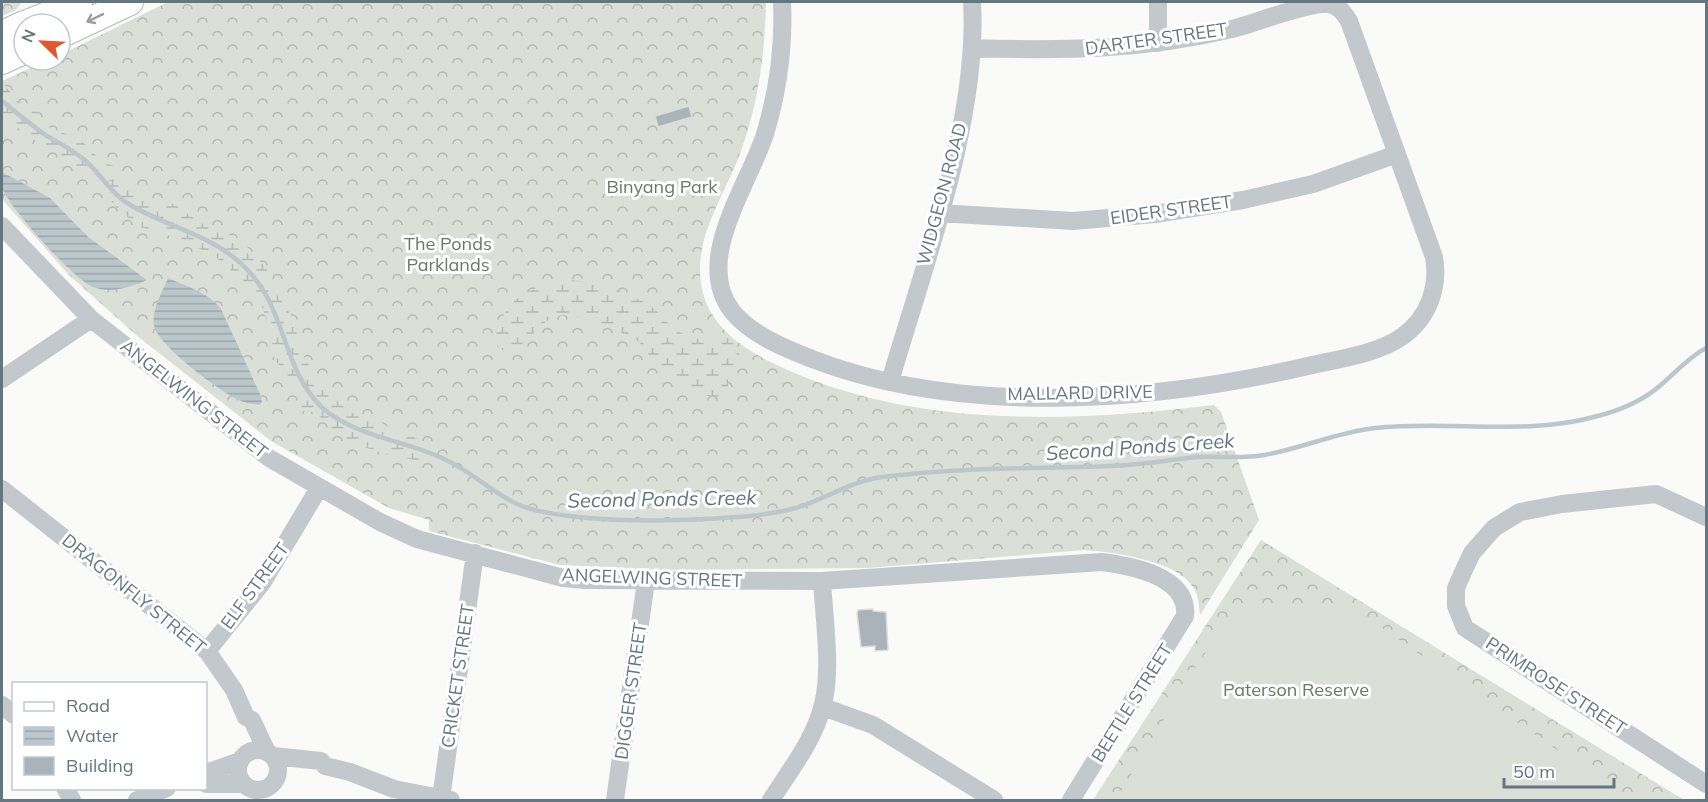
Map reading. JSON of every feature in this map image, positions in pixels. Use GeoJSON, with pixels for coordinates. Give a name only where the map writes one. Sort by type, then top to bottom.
{"type":"FeatureCollection","features":[{"type":"Feature","properties":{"kind":"main road"},"geometry":{"type":"LineString","coordinates":[[54,12],[79,2]]}},
{"type":"Feature","properties":{"kind":"main road"},"geometry":{"type":"LineString","coordinates":[[72,29],[129,2]]}},
{"type":"Feature","properties":{"kind":"street","name":"MALLARD DRIVE"},"geometry":{"type":"LineString","coordinates":[[782,2],[779,82],[764,135],[724,230],[716,263],[725,300],[742,322],[774,342],[835,368],[890,382],[949,391],[1013,396],[1145,393],[1278,373],[1334,361],[1393,342],[1412,328],[1428,307],[1436,270],[1434,257],[1349,21],[1336,6]]}},
{"type":"Feature","properties":{"kind":"street","name":"WIDGEON ROAD"},"geometry":{"type":"LineString","coordinates":[[890,382],[939,213],[959,134],[972,48],[972,2]]}},
{"type":"Feature","properties":{"kind":"street"},"geometry":{"type":"LineString","coordinates":[[1158,2],[1158,43]]}},
{"type":"Feature","properties":{"kind":"street","name":"DARTER STREET"},"geometry":{"type":"LineString","coordinates":[[972,48],[1088,50],[1158,43],[1230,30],[1313,5],[1336,6]]}},
{"type":"Feature","properties":{"kind":"street","name":"EIDER STREET"},"geometry":{"type":"LineString","coordinates":[[939,213],[1073,221],[1166,213],[1243,200],[1313,184],[1397,154]]}},
{"type":"Feature","properties":{"kind":"street","name":"ANGELWING STREET"},"geometry":{"type":"LineString","coordinates":[[2,226],[91,319],[255,448],[319,488],[380,522],[417,539],[563,578],[646,581],[822,581],[1102,562],[1131,567],[1158,577],[1179,591],[1185,603]]}},
{"type":"Feature","properties":{"kind":"street"},"geometry":{"type":"LineString","coordinates":[[2,379],[91,319]]}},
{"type":"Feature","properties":{"kind":"street","name":"ELF STREET"},"geometry":{"type":"LineString","coordinates":[[207,651],[262,583],[319,488]]}},
{"type":"Feature","properties":{"kind":"street","name":"DRAGONFLY STREET"},"geometry":{"type":"LineString","coordinates":[[2,489],[207,651],[234,690],[246,717],[252,720],[270,754]]}},
{"type":"Feature","properties":{"kind":"street","name":"PRIMROSE STREET"},"geometry":{"type":"LineString","coordinates":[[1707,517],[1656,494],[1562,504],[1520,512],[1494,528],[1472,553],[1456,588],[1456,606],[1466,628],[1707,784]]}},
{"type":"Feature","properties":{"kind":"street","name":"CRICKET STREET"},"geometry":{"type":"LineString","coordinates":[[447,800],[476,554]]}},
{"type":"Feature","properties":{"kind":"street","name":"DIGGER STREET"},"geometry":{"type":"LineString","coordinates":[[615,801],[646,581]]}},
{"type":"Feature","properties":{"kind":"street"},"geometry":{"type":"LineString","coordinates":[[771,801],[810,738],[823,707],[826,676],[822,581]]}},
{"type":"Feature","properties":{"kind":"street","name":"BEETLE STREET"},"geometry":{"type":"LineString","coordinates":[[1071,801],[1181,625],[1185,616],[1185,603]]}},
{"type":"Feature","properties":{"kind":"street"},"geometry":{"type":"LineString","coordinates":[[823,707],[873,725],[989,799]]}},
{"type":"Feature","properties":{"kind":"street","name":"DRAGONFLY STREET"},"geometry":{"type":"LineString","coordinates":[[242,758],[243,725],[246,717]]}},
{"type":"Feature","properties":{"kind":"street"},"geometry":{"type":"LineString","coordinates":[[207,773],[242,758],[254,750],[321,761],[325,766],[350,772],[394,789],[447,800]]}},
{"type":"Feature","properties":{"kind":"street"},"geometry":{"type":"LineString","coordinates":[[270,754],[279,768],[274,788]]}},
{"type":"Feature","properties":{"kind":"street"},"geometry":{"type":"LineString","coordinates":[[242,758],[238,773],[249,791]]}},
{"type":"Feature","properties":{"kind":"street"},"geometry":{"type":"LineString","coordinates":[[207,784],[249,791],[262,790],[274,788],[299,773],[319,771],[325,766]]}},
{"type":"Feature","properties":{"kind":"street"},"geometry":{"type":"LineString","coordinates":[[137,801],[164,790]]}},
{"type":"Feature","properties":{"kind":"green space"},"geometry":{"type":"Polygon","coordinates":[[[2,2],[22,2],[16,10],[2,16],[2,2]]]}},
{"type":"Feature","properties":{"kind":"green space","name":"The Ponds Parklands"},"geometry":{"type":"Polygon","coordinates":[[[168,2],[766,2],[762,57],[753,112],[737,163],[710,221],[702,251],[701,286],[706,303],[724,330],[766,360],[834,388],[887,402],[941,411],[996,416],[1050,417],[1160,411],[1214,405],[1221,412],[1259,520],[1200,615],[1198,597],[1193,587],[1173,570],[1127,555],[1096,551],[1084,550],[868,568],[664,570],[560,565],[429,531],[429,520],[389,508],[271,441],[136,335],[68,274],[2,199],[2,81],[22,72],[72,72],[72,49],[168,2]]]}},
{"type":"Feature","properties":{"kind":"green space"},"geometry":{"type":"Polygon","coordinates":[[[2,83],[22,104],[40,114],[45,125],[78,139],[100,158],[117,167],[117,172],[84,176],[53,150],[34,140],[2,116],[2,83]]]}},
{"type":"Feature","properties":{"kind":"green space"},"geometry":{"type":"Polygon","coordinates":[[[129,178],[148,202],[174,204],[201,223],[241,240],[266,268],[275,291],[292,317],[305,360],[329,394],[352,413],[381,422],[399,436],[408,435],[421,440],[419,461],[378,451],[347,440],[318,415],[302,411],[298,399],[299,388],[275,360],[269,325],[259,299],[245,282],[213,255],[171,236],[140,227],[118,209],[95,183],[129,178]]]}},
{"type":"Feature","properties":{"kind":"green space"},"geometry":{"type":"Polygon","coordinates":[[[563,280],[597,284],[632,296],[652,307],[676,330],[690,337],[730,338],[741,357],[728,374],[728,389],[717,397],[690,391],[661,371],[644,347],[636,341],[605,326],[572,316],[565,315],[548,321],[513,350],[505,352],[501,349],[495,340],[496,333],[504,314],[511,305],[533,290],[563,280]]]}},
{"type":"Feature","properties":{"kind":"green space","name":"Paterson Reserve"},"geometry":{"type":"Polygon","coordinates":[[[1261,540],[1684,800],[1093,800],[1261,540]]]}},
{"type":"Feature","properties":{"kind":"green space","name":"Paterson Reserve"},"geometry":{"type":"Polygon","coordinates":[[[1352,607],[1613,789],[1606,800],[1116,800],[1194,669],[1225,625],[1244,612],[1264,609],[1352,607]]]}},
{"type":"Feature","properties":{"kind":"water"},"geometry":{"type":"Polygon","coordinates":[[[2,172],[50,198],[88,237],[147,280],[114,290],[100,289],[84,282],[59,259],[18,213],[2,188],[2,172]]]}},
{"type":"Feature","properties":{"kind":"water"},"geometry":{"type":"Polygon","coordinates":[[[168,278],[204,294],[221,309],[260,394],[262,402],[259,405],[240,400],[217,387],[177,356],[158,335],[154,326],[154,314],[168,278]]]}},
{"type":"Feature","properties":{"kind":"building"},"geometry":{"type":"Polygon","coordinates":[[[689,106],[692,117],[658,127],[655,116],[689,106]]]}},
{"type":"Feature","properties":{"kind":"building"},"geometry":{"type":"Polygon","coordinates":[[[873,609],[873,611],[886,612],[888,650],[875,651],[875,646],[861,647],[857,613],[858,610],[873,609]]]}},
{"type":"Feature","properties":{"kind":"waterway","name":"Second Ponds Creek"},"geometry":{"type":"LineString","coordinates":[[2,101],[41,132],[82,158],[127,203],[211,243],[237,260],[253,276],[265,293],[303,383],[327,412],[358,429],[444,459],[517,504],[541,511],[573,516],[694,520],[767,514],[792,509],[870,479],[882,477],[968,470],[1143,464],[1197,457],[1256,456],[1375,428],[1402,426],[1513,427],[1567,423],[1630,405],[1655,390],[1706,348]]}},
{"type":"Feature","properties":{"kind":"park label","name":"Binyang Park"},"geometry":{"type":"Point","coordinates":[662,187]}}]}
